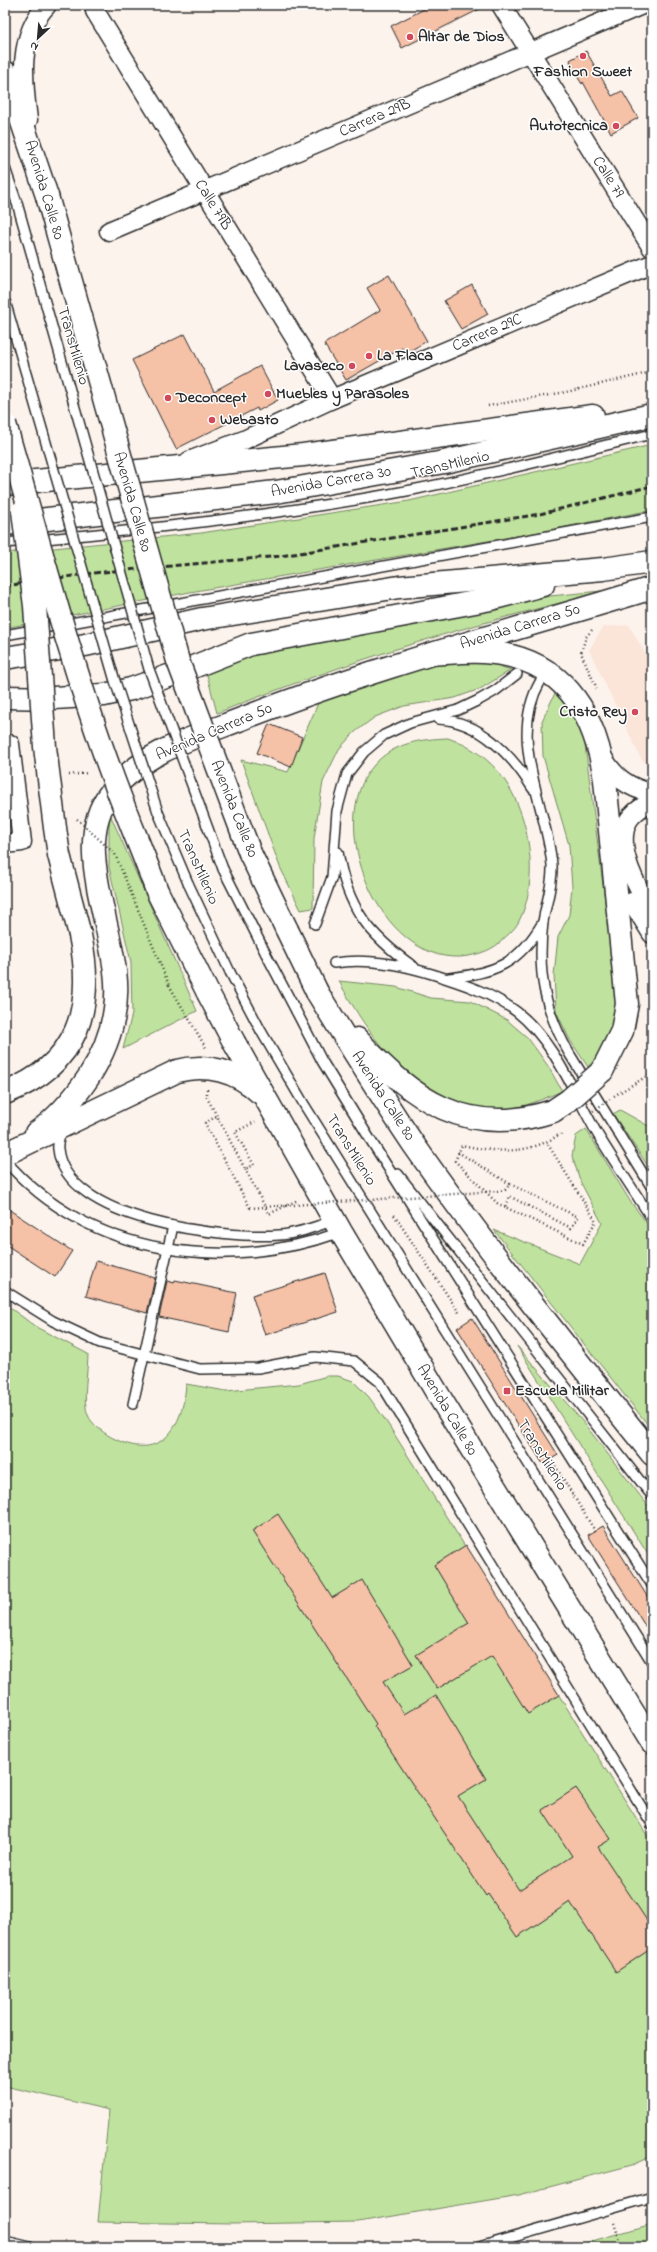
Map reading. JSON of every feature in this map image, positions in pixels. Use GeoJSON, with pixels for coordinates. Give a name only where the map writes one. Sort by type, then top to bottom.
{"type":"FeatureCollection","features":[{"type":"Feature","properties":{"kind":"main road","name":"Avenida Calle 80"},"geometry":{"type":"LineString","coordinates":[[5,72],[47,196],[178,661],[250,853],[318,992],[370,1079],[414,1145],[532,1304],[652,1454]]}},
{"type":"Feature","properties":{"kind":"main road","name":"Avenida Carrera 30"},"geometry":{"type":"LineString","coordinates":[[11,476],[168,470],[418,441],[652,407]]}},
{"type":"Feature","properties":{"kind":"main road","name":"Avenida Carrera 30"},"geometry":{"type":"LineString","coordinates":[[5,524],[276,492],[452,460],[652,415]]}},
{"type":"Feature","properties":{"kind":"main road","name":"Avenida Calle 80"},"geometry":{"type":"LineString","coordinates":[[5,424],[11,476],[54,599],[82,688],[113,778],[157,891],[234,1044],[338,1226],[442,1402],[652,1743]]}},
{"type":"Feature","properties":{"kind":"main road"},"geometry":{"type":"LineString","coordinates":[[5,1093],[34,1080],[53,1064],[74,1036],[82,1016],[86,994],[86,972],[80,935],[54,828],[45,747],[36,606],[11,476]]}},
{"type":"Feature","properties":{"kind":"main road"},"geometry":{"type":"LineString","coordinates":[[5,658],[85,645],[202,619],[399,587],[604,569],[652,562]]}},
{"type":"Feature","properties":{"kind":"main road"},"geometry":{"type":"LineString","coordinates":[[5,697],[54,698],[104,695],[131,689],[177,674],[251,644],[491,599],[604,569]]}},
{"type":"Feature","properties":{"kind":"main road","name":"Avenida Carrera 50"},"geometry":{"type":"LineString","coordinates":[[65,1115],[99,1060],[110,1033],[114,1012],[116,984],[114,963],[94,864],[93,846],[96,818],[110,793],[124,776],[147,760],[186,741],[289,700],[431,654],[652,588]]}},
{"type":"Feature","properties":{"kind":"main road"},"geometry":{"type":"LineString","coordinates":[[318,992],[374,1058],[404,1086],[432,1103],[454,1113],[493,1121],[518,1120],[553,1111],[568,1101],[602,1070],[622,1031],[627,1004],[601,753],[584,710],[573,694],[561,683],[539,667],[511,656],[484,652],[431,654]]}},
{"type":"Feature","properties":{"kind":"main road"},"geometry":{"type":"LineString","coordinates":[[5,1154],[65,1115],[177,1071],[192,1067],[225,1072],[242,1079],[262,1094]]}},
{"type":"Feature","properties":{"kind":"street"},"geometry":{"type":"LineString","coordinates":[[30,143],[24,84],[25,44],[32,26],[46,5]]}},
{"type":"Feature","properties":{"kind":"street","name":"Calle 79"},"geometry":{"type":"LineString","coordinates":[[501,5],[652,248]]}},
{"type":"Feature","properties":{"kind":"street","name":"Carrera 29B"},"geometry":{"type":"LineString","coordinates":[[109,231],[642,5]]}},
{"type":"Feature","properties":{"kind":"street","name":"Calle 79B"},"geometry":{"type":"LineString","coordinates":[[95,11],[332,399]]}},
{"type":"Feature","properties":{"kind":"street","name":"Carrera 29C"},"geometry":{"type":"LineString","coordinates":[[168,470],[244,440],[332,399],[652,264]]}},
{"type":"Feature","properties":{"kind":"street"},"geometry":{"type":"LineString","coordinates":[[10,744],[13,843]]}},
{"type":"Feature","properties":{"kind":"street"},"geometry":{"type":"LineString","coordinates":[[601,753],[610,769],[619,779],[633,787],[652,793]]}},
{"type":"Feature","properties":{"kind":"street"},"geometry":{"type":"LineString","coordinates":[[652,801],[636,812],[628,821],[624,836],[630,870],[652,912]]}},
{"type":"Feature","properties":{"kind":"street"},"geometry":{"type":"LineString","coordinates":[[614,872],[652,934]]}},
{"type":"Feature","properties":{"kind":"lane","name":"TransMilenio"},"geometry":{"type":"LineString","coordinates":[[5,168],[17,203],[149,669],[223,869],[322,1060],[368,1136],[652,1585]]}},
{"type":"Feature","properties":{"kind":"lane","name":"TransMilenio"},"geometry":{"type":"LineString","coordinates":[[5,300],[115,681],[158,812],[188,883],[230,972],[261,1031],[305,1106],[652,1662]]}},
{"type":"Feature","properties":{"kind":"lane","name":"TransMilenio"},"geometry":{"type":"LineString","coordinates":[[5,543],[157,529],[274,513],[418,488],[652,434]]}},
{"type":"Feature","properties":{"kind":"lane"},"geometry":{"type":"LineString","coordinates":[[5,635],[652,517]]}},
{"type":"Feature","properties":{"kind":"lane"},"geometry":{"type":"LineString","coordinates":[[315,924],[332,877],[336,839],[336,811],[347,774],[364,752],[384,735],[410,723],[431,719],[458,710],[495,691],[517,674]]}},
{"type":"Feature","properties":{"kind":"lane"},"geometry":{"type":"LineString","coordinates":[[540,682],[532,696],[527,733],[530,762],[549,843],[552,867],[550,897],[544,921],[541,972],[544,995],[556,1031],[652,1188]]}},
{"type":"Feature","properties":{"kind":"lane"},"geometry":{"type":"LineString","coordinates":[[431,719],[450,719],[471,728],[493,741],[515,762],[537,795]]}},
{"type":"Feature","properties":{"kind":"lane"},"geometry":{"type":"LineString","coordinates":[[336,839],[342,875],[352,903],[367,925],[388,948],[418,969]]}},
{"type":"Feature","properties":{"kind":"lane"},"geometry":{"type":"LineString","coordinates":[[449,978],[479,974],[500,967],[524,949],[544,921]]}},
{"type":"Feature","properties":{"kind":"lane"},"geometry":{"type":"LineString","coordinates":[[334,963],[364,960],[418,969],[449,978],[502,1002],[518,1013],[535,1030],[550,1050],[598,1135],[652,1219]]}},
{"type":"Feature","properties":{"kind":"lane"},"geometry":{"type":"LineString","coordinates":[[65,1115],[57,1149],[66,1173],[78,1186],[115,1209],[153,1222],[173,1226],[247,1235],[280,1235],[338,1226]]}},
{"type":"Feature","properties":{"kind":"lane","name":"TransMilenio"},"geometry":{"type":"LineString","coordinates":[[368,1136],[652,1496]]}},
{"type":"Feature","properties":{"kind":"lane"},"geometry":{"type":"LineString","coordinates":[[5,1160],[13,1170],[45,1196],[83,1220],[124,1238],[168,1250],[208,1255],[248,1254],[287,1248],[338,1226]]}},
{"type":"Feature","properties":{"kind":"lane"},"geometry":{"type":"LineString","coordinates":[[133,1404],[173,1226]]}},
{"type":"Feature","properties":{"kind":"lane"},"geometry":{"type":"LineString","coordinates":[[5,1291],[53,1321],[94,1340],[144,1355],[200,1369],[258,1368],[315,1358],[354,1361],[380,1382],[652,1824]]}},
{"type":"Feature","properties":{"kind":"lane"},"geometry":{"type":"LineString","coordinates":[[479,2247],[652,2197]]}},
{"type":"Feature","properties":{"kind":"lane"},"geometry":{"type":"LineString","coordinates":[[5,2242],[30,2247]]}},
{"type":"Feature","properties":{"kind":"path"},"geometry":{"type":"LineString","coordinates":[[596,624],[586,637],[582,653],[600,697]]}},
{"type":"Feature","properties":{"kind":"path"},"geometry":{"type":"LineString","coordinates":[[90,766],[91,772]]}},
{"type":"Feature","properties":{"kind":"path"},"geometry":{"type":"LineString","coordinates":[[68,767],[71,783]]}},
{"type":"Feature","properties":{"kind":"path"},"geometry":{"type":"LineString","coordinates":[[76,814],[78,822],[115,854],[169,985],[206,1048]]}},
{"type":"Feature","properties":{"kind":"path"},"geometry":{"type":"LineString","coordinates":[[610,1099],[652,1073]]}},
{"type":"Feature","properties":{"kind":"path"},"geometry":{"type":"LineString","coordinates":[[208,1098],[269,1214],[302,1198]]}},
{"type":"Feature","properties":{"kind":"path"},"geometry":{"type":"LineString","coordinates":[[217,1116],[204,1123],[250,1208],[498,1191],[505,1190],[510,1184]]}},
{"type":"Feature","properties":{"kind":"path"},"geometry":{"type":"LineString","coordinates":[[245,1169],[254,1165],[235,1132],[257,1120]]}},
{"type":"Feature","properties":{"kind":"path"},"geometry":{"type":"LineString","coordinates":[[547,1143],[596,1221],[583,1244],[497,1203],[455,1161],[458,1152],[462,1145],[507,1152],[547,1143]]}},
{"type":"Feature","properties":{"kind":"path"},"geometry":{"type":"LineString","coordinates":[[458,1152],[510,1184],[578,1218],[571,1228],[509,1196],[505,1206]]}},
{"type":"Feature","properties":{"kind":"path"},"geometry":{"type":"LineString","coordinates":[[386,1192],[390,1198]]}},
{"type":"Feature","properties":{"kind":"path"},"geometry":{"type":"LineString","coordinates":[[422,1258],[461,1316]]}},
{"type":"Feature","properties":{"kind":"path"},"geometry":{"type":"LineString","coordinates":[[551,1459],[596,1531]]}},
{"type":"Feature","properties":{"kind":"path"},"geometry":{"type":"LineString","coordinates":[[610,2210],[622,2247]]}},
{"type":"Feature","properties":{"kind":"shaded area","name":"Cristo Rey"},"geometry":{"type":"Polygon","coordinates":[[[629,625],[652,666],[652,767],[641,759],[589,650],[603,627],[629,625]]]}},
{"type":"Feature","properties":{"kind":"green space"},"geometry":{"type":"Polygon","coordinates":[[[652,445],[652,510],[534,533],[190,592],[5,628],[5,553],[201,533],[409,501],[652,445]]]}},
{"type":"Feature","properties":{"kind":"green space"},"geometry":{"type":"Polygon","coordinates":[[[621,589],[518,614],[416,643],[316,676],[217,713],[206,671],[251,654],[550,596],[621,589]]]}},
{"type":"Feature","properties":{"kind":"green space"},"geometry":{"type":"Polygon","coordinates":[[[483,661],[511,670],[480,689],[455,698],[404,706],[375,717],[355,732],[339,749],[323,782],[314,838],[313,908],[301,910],[280,867],[241,760],[288,772],[319,701],[409,671],[443,663],[483,661]]]}},
{"type":"Feature","properties":{"kind":"green space"},"geometry":{"type":"Polygon","coordinates":[[[556,691],[566,700],[584,737],[617,994],[615,1017],[607,1042],[588,1067],[570,1040],[556,1011],[554,975],[558,937],[569,915],[572,887],[569,845],[543,756],[542,721],[556,691]]]}},
{"type":"Feature","properties":{"kind":"green space"},"geometry":{"type":"Polygon","coordinates":[[[448,738],[471,749],[492,764],[498,771],[512,793],[520,810],[529,848],[529,887],[525,905],[519,921],[510,933],[490,949],[475,955],[460,957],[431,952],[405,937],[384,913],[368,884],[357,852],[355,820],[360,790],[374,765],[390,752],[399,747],[418,741],[448,738]]]}},
{"type":"Feature","properties":{"kind":"green space"},"geometry":{"type":"Polygon","coordinates":[[[109,812],[197,1011],[123,1049],[132,1014],[131,962],[109,867],[109,812]]]}},
{"type":"Feature","properties":{"kind":"green space"},"geometry":{"type":"Polygon","coordinates":[[[339,981],[396,987],[431,998],[470,1001],[507,1020],[528,1038],[548,1066],[562,1091],[527,1105],[504,1110],[458,1103],[436,1093],[415,1079],[396,1063],[364,1024],[339,981]]]}},
{"type":"Feature","properties":{"kind":"green space"},"geometry":{"type":"Polygon","coordinates":[[[620,1110],[652,1128],[652,1172],[613,1114],[620,1110]]]}},
{"type":"Feature","properties":{"kind":"green space"},"geometry":{"type":"Polygon","coordinates":[[[586,1129],[630,1201],[652,1230],[652,1430],[494,1230],[580,1264],[602,1223],[581,1183],[572,1156],[576,1136],[586,1129]]]}},
{"type":"Feature","properties":{"kind":"green space"},"geometry":{"type":"Polygon","coordinates":[[[5,1304],[36,1327],[88,1354],[85,1402],[88,1415],[92,1422],[107,1435],[131,1445],[146,1446],[157,1443],[167,1436],[175,1426],[180,1414],[186,1384],[226,1391],[299,1384],[327,1376],[338,1376],[353,1381],[369,1397],[386,1421],[652,1843],[652,2156],[632,2165],[519,2195],[358,2222],[232,2224],[98,2222],[109,2110],[5,2086],[5,1304]]]}},
{"type":"Feature","properties":{"kind":"green space"},"geometry":{"type":"Polygon","coordinates":[[[517,1346],[583,1422],[652,1511],[652,1561],[517,1346]]]}},
{"type":"Feature","properties":{"kind":"green space"},"geometry":{"type":"Polygon","coordinates":[[[652,2224],[652,2247],[571,2247],[652,2224]]]}},
{"type":"Feature","properties":{"kind":"building","name":"Altar de Dios"},"geometry":{"type":"Polygon","coordinates":[[[432,5],[488,5],[402,48],[391,26],[432,5]]]}},
{"type":"Feature","properties":{"kind":"building"},"geometry":{"type":"Polygon","coordinates":[[[586,51],[612,96],[622,91],[638,118],[611,133],[583,82],[582,84],[572,68],[570,60],[586,51]]]}},
{"type":"Feature","properties":{"kind":"building"},"geometry":{"type":"Polygon","coordinates":[[[389,275],[427,341],[406,353],[402,348],[346,380],[324,344],[380,310],[367,288],[389,275]]]}},
{"type":"Feature","properties":{"kind":"building"},"geometry":{"type":"Polygon","coordinates":[[[472,285],[488,314],[461,329],[444,301],[472,285]]]}},
{"type":"Feature","properties":{"kind":"building"},"geometry":{"type":"Polygon","coordinates":[[[185,334],[214,391],[260,366],[278,400],[258,411],[257,408],[176,449],[132,360],[185,334]]]}},
{"type":"Feature","properties":{"kind":"building"},"geometry":{"type":"Polygon","coordinates":[[[269,724],[302,737],[291,767],[257,753],[269,724]]]}},
{"type":"Feature","properties":{"kind":"building"},"geometry":{"type":"Polygon","coordinates":[[[5,1207],[72,1251],[55,1277],[5,1244],[5,1207]]]}},
{"type":"Feature","properties":{"kind":"building"},"geometry":{"type":"Polygon","coordinates":[[[96,1261],[155,1278],[147,1313],[86,1296],[96,1261]]]}},
{"type":"Feature","properties":{"kind":"building"},"geometry":{"type":"Polygon","coordinates":[[[325,1273],[338,1312],[265,1335],[252,1295],[325,1273]]]}},
{"type":"Feature","properties":{"kind":"building"},"geometry":{"type":"Polygon","coordinates":[[[175,1280],[237,1293],[229,1332],[159,1317],[167,1281],[174,1283],[175,1280]]]}},
{"type":"Feature","properties":{"kind":"building","name":"Escuela Militar"},"geometry":{"type":"Polygon","coordinates":[[[472,1318],[558,1455],[543,1464],[457,1328],[472,1318]]]}},
{"type":"Feature","properties":{"kind":"building"},"geometry":{"type":"Polygon","coordinates":[[[278,1514],[332,1598],[362,1580],[413,1665],[383,1682],[404,1714],[436,1695],[486,1779],[458,1796],[519,1890],[572,1856],[542,1810],[576,1788],[611,1839],[598,1847],[652,1928],[652,1948],[616,1972],[570,1902],[517,1937],[488,1894],[486,1896],[374,1726],[376,1724],[252,1531],[278,1514]]]}},
{"type":"Feature","properties":{"kind":"building"},"geometry":{"type":"Polygon","coordinates":[[[603,1526],[652,1604],[652,1637],[588,1535],[603,1526]]]}},
{"type":"Feature","properties":{"kind":"building"},"geometry":{"type":"Polygon","coordinates":[[[466,1545],[559,1695],[528,1714],[492,1656],[437,1689],[416,1655],[469,1623],[434,1565],[466,1545]]]}},
{"type":"Feature","properties":{"kind":"railway"},"geometry":{"type":"LineString","coordinates":[[5,586],[93,573],[281,556],[540,514],[652,486]]}},
{"type":"Feature","properties":{"kind":"place","name":"Altar de Dios"},"geometry":{"type":"Point","coordinates":[410,37]}},
{"type":"Feature","properties":{"kind":"place","name":"Fashion Sweet"},"geometry":{"type":"Point","coordinates":[583,56]}},
{"type":"Feature","properties":{"kind":"place","name":"Autotecnica"},"geometry":{"type":"Point","coordinates":[616,126]}},
{"type":"Feature","properties":{"kind":"place","name":"La Flaca"},"geometry":{"type":"Point","coordinates":[369,356]}},
{"type":"Feature","properties":{"kind":"place","name":"Lavaseco"},"geometry":{"type":"Point","coordinates":[352,366]}},
{"type":"Feature","properties":{"kind":"place","name":"Muebles y Parasoles"},"geometry":{"type":"Point","coordinates":[268,394]}},
{"type":"Feature","properties":{"kind":"place","name":"Deconcept"},"geometry":{"type":"Point","coordinates":[168,398]}},
{"type":"Feature","properties":{"kind":"place","name":"Webasto"},"geometry":{"type":"Point","coordinates":[212,420]}},
{"type":"Feature","properties":{"kind":"place","name":"Cristo Rey"},"geometry":{"type":"Point","coordinates":[635,712]}},
{"type":"Feature","properties":{"kind":"place","name":"Escuela Militar"},"geometry":{"type":"Point","coordinates":[507,1391]}}]}
